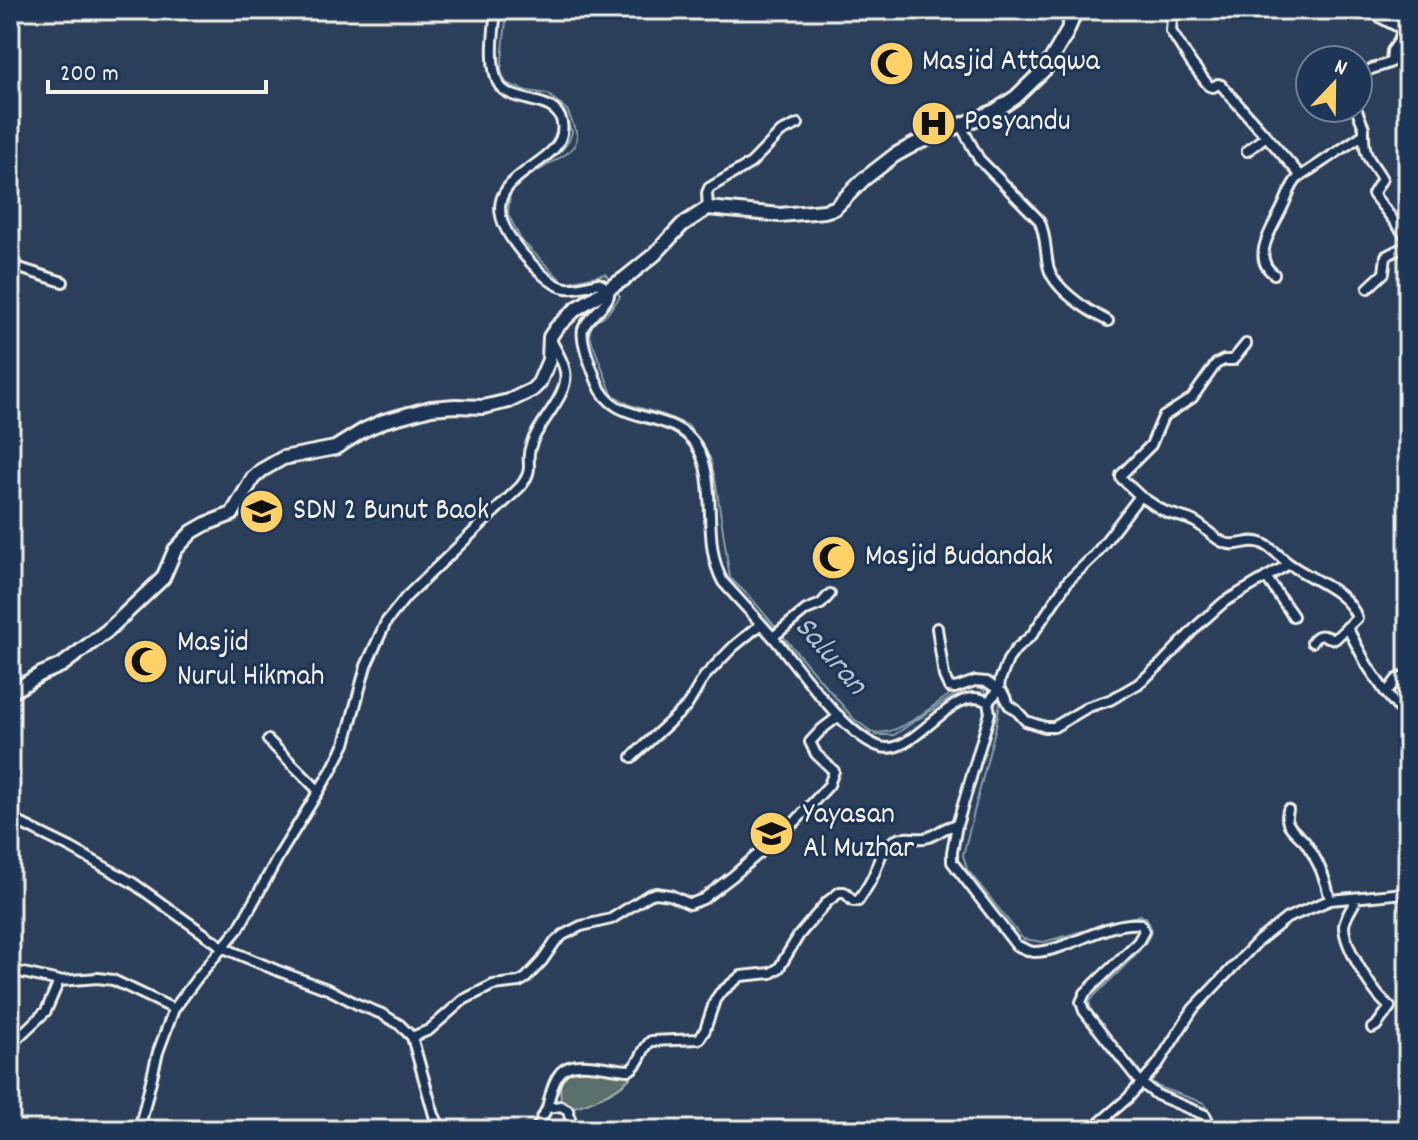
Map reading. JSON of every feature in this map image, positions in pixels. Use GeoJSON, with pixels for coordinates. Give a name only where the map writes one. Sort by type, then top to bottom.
{"type":"FeatureCollection","features":[{"type":"Feature","properties":{"kind":"street"},"geometry":{"type":"LineString","coordinates":[[496,10],[492,50],[499,85],[505,91],[554,110],[563,128],[552,150],[510,185],[501,204],[502,224],[509,238],[555,285],[567,290],[598,283],[609,288],[608,301],[587,321],[583,333],[599,387],[607,399],[627,413],[670,424],[698,448],[706,474],[711,541],[718,574],[723,582],[761,624],[777,634],[839,716],[862,738],[884,748],[896,747],[960,702],[978,697],[989,701]]}},
{"type":"Feature","properties":{"kind":"street"},"geometry":{"type":"LineString","coordinates":[[10,693],[62,665],[107,631],[163,578],[175,550],[192,532],[232,514],[253,478],[272,463],[335,448],[384,421],[431,408],[483,407],[509,401],[532,390],[539,383],[549,360],[550,337],[556,328],[572,313],[624,279],[655,254],[682,225],[708,208],[780,215],[835,208],[864,179],[895,155],[995,111],[1029,85],[1046,68],[1076,10]]}},
{"type":"Feature","properties":{"kind":"street"},"geometry":{"type":"LineString","coordinates":[[1164,10],[1172,18],[1171,31],[1209,86],[1221,85],[1301,176]]}},
{"type":"Feature","properties":{"kind":"street"},"geometry":{"type":"LineString","coordinates":[[1374,68],[1391,62],[1391,52],[1406,26],[1403,10]]}},
{"type":"Feature","properties":{"kind":"street"},"geometry":{"type":"LineString","coordinates":[[1381,18],[1406,26]]}},
{"type":"Feature","properties":{"kind":"street"},"geometry":{"type":"LineString","coordinates":[[708,208],[709,188],[751,163],[781,132],[798,124]]}},
{"type":"Feature","properties":{"kind":"street"},"geometry":{"type":"LineString","coordinates":[[1362,124],[1366,157],[1382,179],[1373,194],[1408,242],[1386,256],[1384,273],[1368,288]]}},
{"type":"Feature","properties":{"kind":"street"},"geometry":{"type":"LineString","coordinates":[[961,126],[979,159],[1039,220],[1043,228],[1048,267],[1054,280],[1092,313],[1108,321]]}},
{"type":"Feature","properties":{"kind":"street"},"geometry":{"type":"LineString","coordinates":[[1274,274],[1267,268],[1263,249],[1291,186],[1364,134]]}},
{"type":"Feature","properties":{"kind":"street"},"geometry":{"type":"LineString","coordinates":[[1247,151],[1266,136]]}},
{"type":"Feature","properties":{"kind":"street"},"geometry":{"type":"LineString","coordinates":[[10,265],[63,282]]}},
{"type":"Feature","properties":{"kind":"street"},"geometry":{"type":"LineString","coordinates":[[139,1130],[158,1052],[174,1009],[239,928],[345,744],[366,666],[386,622],[406,597],[529,476],[528,453],[532,441],[565,387],[564,365],[550,337]]}},
{"type":"Feature","properties":{"kind":"street"},"geometry":{"type":"LineString","coordinates":[[1246,344],[1233,360],[1216,364],[1192,398],[1163,417],[1151,445],[1121,478],[1140,496],[1165,512],[1194,521],[1220,541],[1233,546],[1250,541],[1263,543],[1289,564],[1338,593],[1357,616],[1335,639],[1322,635],[1312,642]]}},
{"type":"Feature","properties":{"kind":"street"},"geometry":{"type":"LineString","coordinates":[[1140,496],[1095,555],[1068,581],[1032,635],[1008,660],[998,691],[989,701],[990,713],[957,825],[952,862],[1016,945],[1031,952],[1047,950],[1129,924],[1139,923],[1144,928],[1138,942],[1085,993],[1081,1002],[1084,1011],[1142,1083],[1157,1095],[1199,1111],[1208,1121],[1208,1130]]}},
{"type":"Feature","properties":{"kind":"street"},"geometry":{"type":"LineString","coordinates":[[937,628],[944,676],[949,687],[981,680],[992,683],[1026,721],[1054,727],[1138,684],[1224,602],[1289,564]]}},
{"type":"Feature","properties":{"kind":"street"},"geometry":{"type":"LineString","coordinates":[[1266,577],[1293,616]]}},
{"type":"Feature","properties":{"kind":"street"},"geometry":{"type":"LineString","coordinates":[[777,634],[806,610],[821,604],[830,594]]}},
{"type":"Feature","properties":{"kind":"street"},"geometry":{"type":"LineString","coordinates":[[632,757],[687,706],[704,677],[733,647],[761,624]]}},
{"type":"Feature","properties":{"kind":"street"},"geometry":{"type":"LineString","coordinates":[[1347,627],[1367,665],[1408,720]]}},
{"type":"Feature","properties":{"kind":"street"},"geometry":{"type":"LineString","coordinates":[[1386,693],[1397,679],[1408,676]]}},
{"type":"Feature","properties":{"kind":"street"},"geometry":{"type":"LineString","coordinates":[[412,1037],[429,1030],[463,1000],[493,985],[519,982],[526,978],[555,942],[581,926],[611,919],[656,893],[670,895],[690,904],[703,899],[796,821],[829,785],[834,771],[816,754],[810,742],[839,716]]}},
{"type":"Feature","properties":{"kind":"street"},"geometry":{"type":"LineString","coordinates":[[268,740],[319,791]]}},
{"type":"Feature","properties":{"kind":"street"},"geometry":{"type":"LineString","coordinates":[[1288,810],[1289,825],[1305,842],[1321,870],[1330,900]]}},
{"type":"Feature","properties":{"kind":"street"},"geometry":{"type":"LineString","coordinates":[[10,818],[133,883],[224,948],[330,990],[400,1025],[412,1037],[434,1115],[442,1130]]}},
{"type":"Feature","properties":{"kind":"street"},"geometry":{"type":"LineString","coordinates":[[536,1130],[555,1082],[566,1067],[583,1064],[630,1070],[641,1059],[646,1045],[651,1041],[699,1039],[720,993],[741,976],[771,973],[779,968],[799,935],[827,902],[840,892],[858,901],[886,847],[899,838],[927,838],[957,825]]}},
{"type":"Feature","properties":{"kind":"street"},"geometry":{"type":"LineString","coordinates":[[1091,1130],[1142,1083],[1193,1009],[1258,941],[1287,918],[1330,900],[1408,891]]}},
{"type":"Feature","properties":{"kind":"street"},"geometry":{"type":"LineString","coordinates":[[1357,898],[1344,930],[1362,972],[1375,993],[1390,1008],[1372,1028]]}},
{"type":"Feature","properties":{"kind":"street"},"geometry":{"type":"LineString","coordinates":[[10,970],[59,981],[113,980],[174,1009]]}},
{"type":"Feature","properties":{"kind":"street"},"geometry":{"type":"LineString","coordinates":[[10,1045],[46,1011],[59,981]]}},
{"type":"Feature","properties":{"kind":"street"},"geometry":{"type":"LineString","coordinates":[[547,1108],[567,1108],[573,1130]]}},
{"type":"Feature","properties":{"kind":"green space"},"geometry":{"type":"Polygon","coordinates":[[[574,1068],[630,1078],[600,1098],[565,1109],[561,1104],[560,1080],[574,1068]]]}},
{"type":"Feature","properties":{"kind":"waterway"},"geometry":{"type":"LineString","coordinates":[[497,61],[501,10]]}},
{"type":"Feature","properties":{"kind":"waterway","name":"Saluran"},"geometry":{"type":"LineString","coordinates":[[507,10],[501,71],[506,83],[527,91],[548,94],[567,110],[577,134],[575,146],[523,180],[510,194],[508,214],[521,240],[564,283],[605,274],[610,280]]}},
{"type":"Feature","properties":{"kind":"waterway"},"geometry":{"type":"LineString","coordinates":[[537,168],[563,149],[572,132],[557,103]]}},
{"type":"Feature","properties":{"kind":"waterway","name":"Saluran"},"geometry":{"type":"LineString","coordinates":[[508,197],[508,214]]}},
{"type":"Feature","properties":{"kind":"waterway","name":"Saluran"},"geometry":{"type":"LineString","coordinates":[[615,289],[620,297],[607,314],[593,323],[589,334],[612,394],[630,405],[689,426],[710,458],[730,578],[777,629]]}},
{"type":"Feature","properties":{"kind":"waterway","name":"Saluran"},"geometry":{"type":"LineString","coordinates":[[601,312],[610,307],[614,296],[612,292]]}},
{"type":"Feature","properties":{"kind":"waterway"},"geometry":{"type":"LineString","coordinates":[[591,353],[598,374]]}},
{"type":"Feature","properties":{"kind":"waterway","name":"Saluran"},"geometry":{"type":"LineString","coordinates":[[613,399],[633,407]]}},
{"type":"Feature","properties":{"kind":"waterway","name":"Saluran"},"geometry":{"type":"LineString","coordinates":[[781,634],[854,719],[876,735],[894,735],[965,688]]}},
{"type":"Feature","properties":{"kind":"waterway","name":"Saluran"},"geometry":{"type":"LineString","coordinates":[[779,637],[834,704],[868,732],[895,730],[955,691]]}},
{"type":"Feature","properties":{"kind":"waterway","name":"Saluran"},"geometry":{"type":"LineString","coordinates":[[978,685],[994,693]]}},
{"type":"Feature","properties":{"kind":"waterway","name":"Saluran"},"geometry":{"type":"LineString","coordinates":[[980,687],[990,696]]}},
{"type":"Feature","properties":{"kind":"waterway","name":"Saluran"},"geometry":{"type":"LineString","coordinates":[[997,698],[1000,703],[996,726],[963,855],[967,869],[1023,939],[1044,942],[1132,917],[1146,917],[1151,928],[1135,955],[1089,1002],[1094,1018]]}},
{"type":"Feature","properties":{"kind":"waterway","name":"Saluran"},"geometry":{"type":"LineString","coordinates":[[996,913],[1006,922]]}},
{"type":"Feature","properties":{"kind":"waterway","name":"Saluran"},"geometry":{"type":"LineString","coordinates":[[1136,916],[1141,915],[1147,927],[1145,938]]}},
{"type":"Feature","properties":{"kind":"waterway","name":"Saluran"},"geometry":{"type":"LineString","coordinates":[[1056,939],[1084,931]]}},
{"type":"Feature","properties":{"kind":"waterway","name":"Saluran"},"geometry":{"type":"LineString","coordinates":[[1116,1045],[1139,1069]]}},
{"type":"Feature","properties":{"kind":"waterway","name":"Saluran"},"geometry":{"type":"LineString","coordinates":[[1125,1057],[1143,1075]]}},
{"type":"Feature","properties":{"kind":"waterway","name":"Saluran"},"geometry":{"type":"LineString","coordinates":[[1148,1079],[1159,1090],[1208,1109],[1214,1130]]}},
{"type":"Feature","properties":{"kind":"waterway","name":"Saluran"},"geometry":{"type":"LineString","coordinates":[[1152,1082],[1204,1103],[1207,1108]]}},
{"type":"Feature","properties":{"kind":"place","name":"Masjid Attaqwa"},"geometry":{"type":"Point","coordinates":[891,63]}},
{"type":"Feature","properties":{"kind":"place","name":"Posyandu"},"geometry":{"type":"Point","coordinates":[933,123]}},
{"type":"Feature","properties":{"kind":"place","name":"SDN 2 Bunut Baok"},"geometry":{"type":"Point","coordinates":[262,512]}},
{"type":"Feature","properties":{"kind":"place","name":"Masjid Budandak"},"geometry":{"type":"Point","coordinates":[834,558]}},
{"type":"Feature","properties":{"kind":"place","name":"Masjid Nurul Hikmah"},"geometry":{"type":"Point","coordinates":[146,661]}},
{"type":"Feature","properties":{"kind":"place","name":"Yayasan Al Muzhar"},"geometry":{"type":"Point","coordinates":[772,833]}}]}
